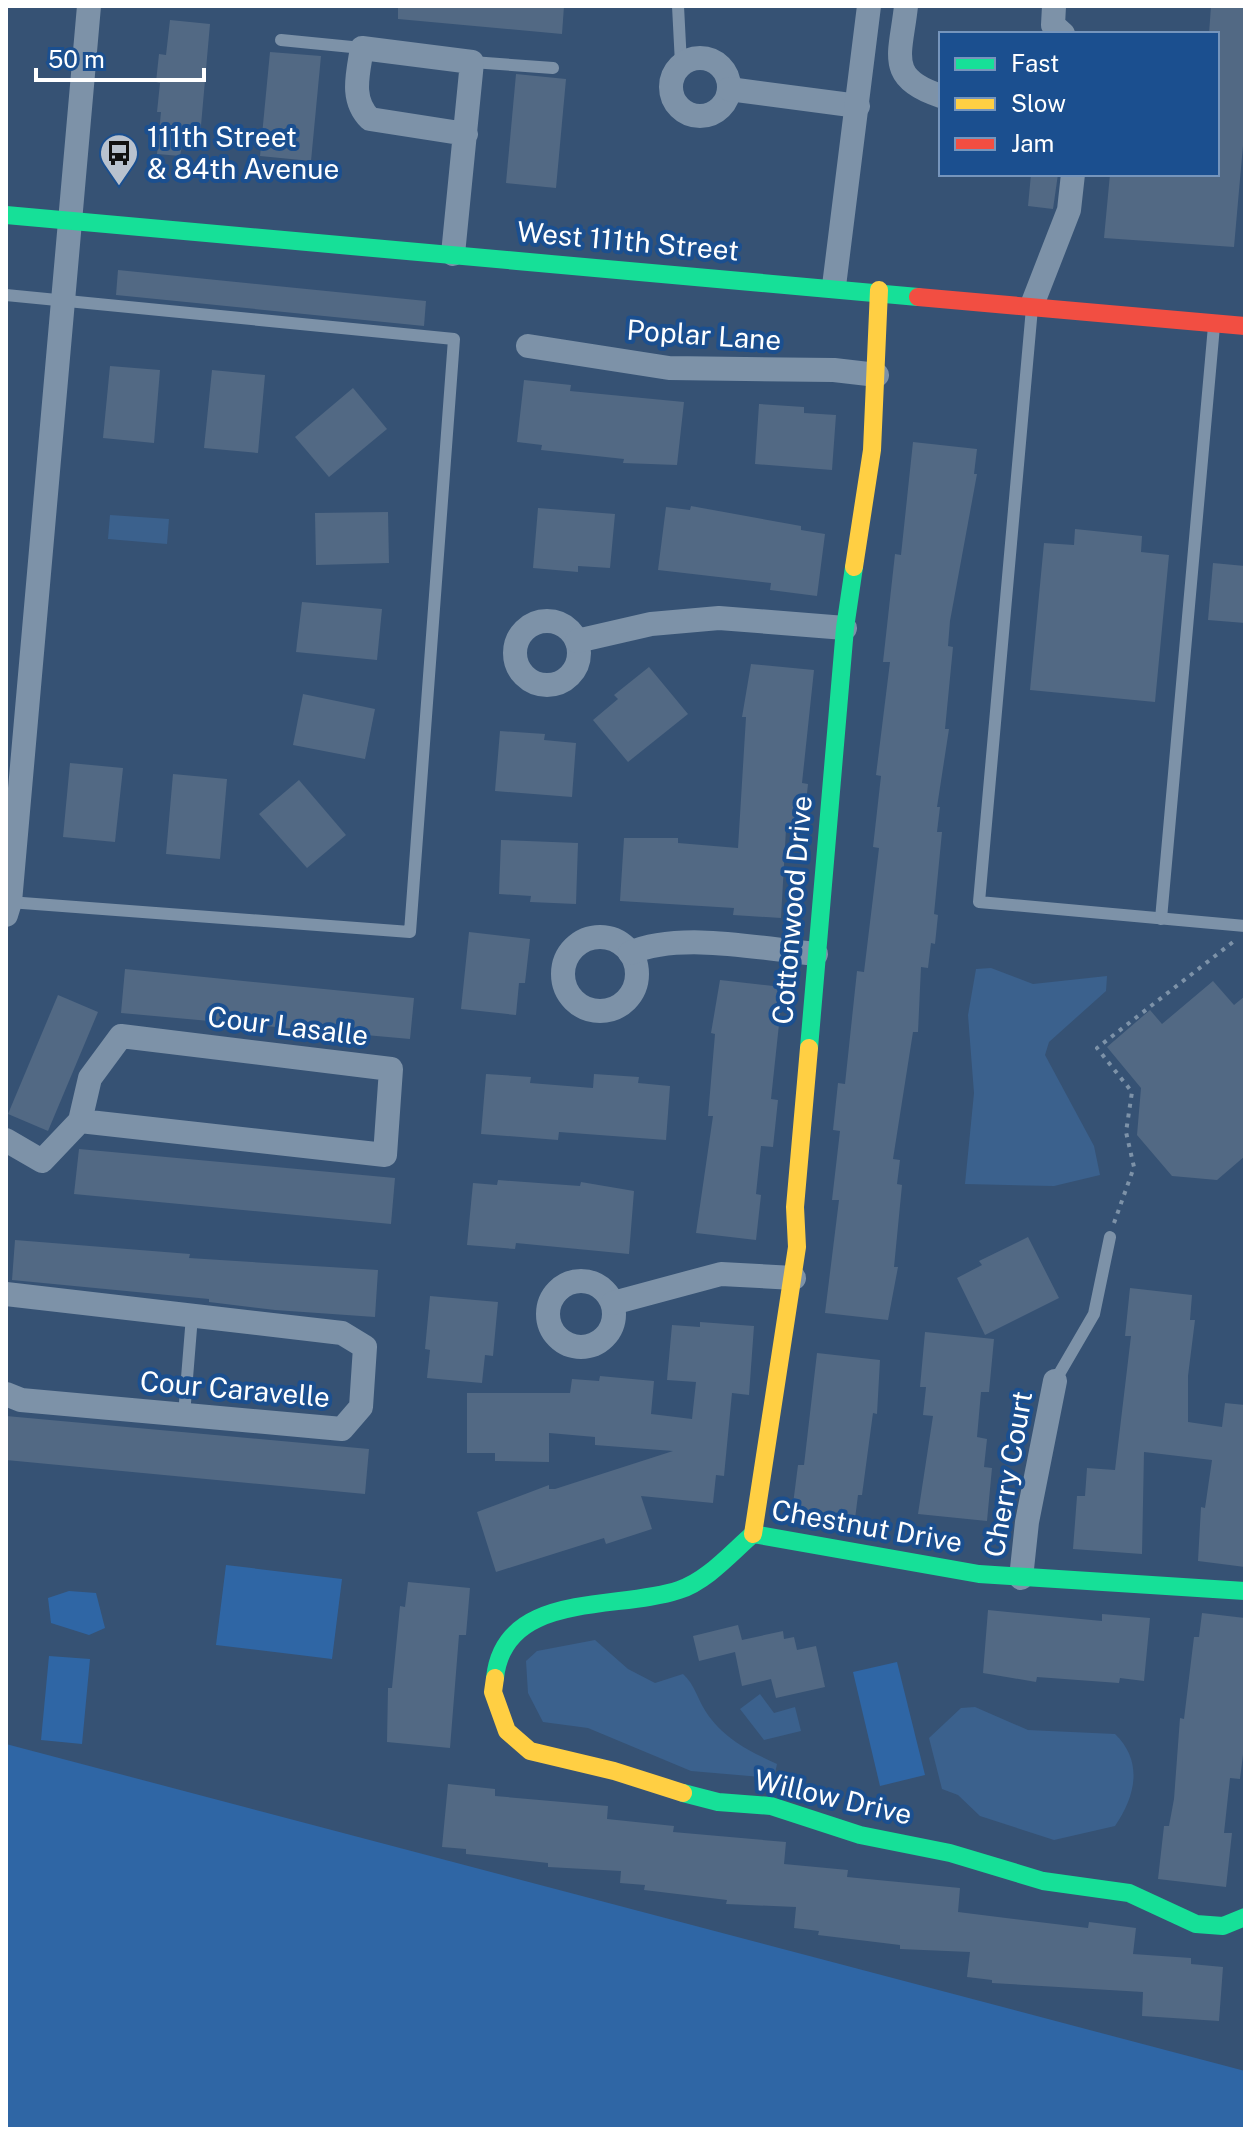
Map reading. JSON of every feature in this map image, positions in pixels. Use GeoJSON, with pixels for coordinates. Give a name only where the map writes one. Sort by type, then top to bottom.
{"type":"FeatureCollection","features":[{"type":"Feature","properties":{"kind":"street"},"geometry":{"type":"LineString","coordinates":[[7,906],[73,221],[89,6]]}},
{"type":"Feature","properties":{"kind":"street"},"geometry":{"type":"LineString","coordinates":[[834,286],[869,6]]}},
{"type":"Feature","properties":{"kind":"street"},"geometry":{"type":"LineString","coordinates":[[906,6],[900,61],[905,77],[939,95]]}},
{"type":"Feature","properties":{"kind":"street"},"geometry":{"type":"LineString","coordinates":[[1054,6],[1053,25],[1061,32]]}},
{"type":"Feature","properties":{"kind":"street"},"geometry":{"type":"LineString","coordinates":[[453,254],[466,134],[472,62],[362,48],[356,88],[359,108],[370,119],[466,134]]}},
{"type":"Feature","properties":{"kind":"street"},"geometry":{"type":"LineString","coordinates":[[699,58],[709,59],[724,71],[729,89],[727,99],[714,113],[696,116],[686,113],[673,99],[671,80],[681,64],[699,58]]}},
{"type":"Feature","properties":{"kind":"street"},"geometry":{"type":"LineString","coordinates":[[729,89],[858,106]]}},
{"type":"Feature","properties":{"kind":"street"},"geometry":{"type":"LineString","coordinates":[[1032,305],[1069,210],[1073,176]]}},
{"type":"Feature","properties":{"kind":"street","name":"West 111th Street"},"geometry":{"type":"LineString","coordinates":[[6,215],[879,290],[1245,326]]}},
{"type":"Feature","properties":{"kind":"street","name":"Cottonwood Drive"},"geometry":{"type":"LineString","coordinates":[[753,1534],[794,1278],[797,1247],[795,1207],[845,628],[872,450],[879,290]]}},
{"type":"Feature","properties":{"kind":"street","name":"Poplar Lane"},"geometry":{"type":"LineString","coordinates":[[528,346],[669,368],[834,370],[877,375]]}},
{"type":"Feature","properties":{"kind":"street"},"geometry":{"type":"LineString","coordinates":[[577,641],[651,624],[719,618],[845,628]]}},
{"type":"Feature","properties":{"kind":"street"},"geometry":{"type":"LineString","coordinates":[[630,953],[643,947],[693,943],[816,954]]}},
{"type":"Feature","properties":{"kind":"street","name":"Cour Lasalle"},"geometry":{"type":"LineString","coordinates":[[121,1036],[391,1069],[385,1155],[80,1121],[90,1078],[121,1036]]}},
{"type":"Feature","properties":{"kind":"street"},"geometry":{"type":"LineString","coordinates":[[6,1140],[42,1161],[80,1121]]}},
{"type":"Feature","properties":{"kind":"street"},"geometry":{"type":"LineString","coordinates":[[613,1303],[721,1274],[794,1278]]}},
{"type":"Feature","properties":{"kind":"street","name":"Cour Caravelle"},"geometry":{"type":"LineString","coordinates":[[6,1294],[342,1333],[365,1347],[361,1407],[342,1429],[21,1400],[6,1394]]}},
{"type":"Feature","properties":{"kind":"street","name":"Cherry Court"},"geometry":{"type":"LineString","coordinates":[[1021,1578],[1027,1522],[1055,1381]]}},
{"type":"Feature","properties":{"kind":"street","name":"Chestnut Drive"},"geometry":{"type":"LineString","coordinates":[[509,1638],[526,1621],[556,1612],[679,1590],[699,1580],[753,1534],[1021,1578],[1101,1580],[1181,1589],[1245,1591]]}},
{"type":"Feature","properties":{"kind":"street","name":"Willow Drive"},"geometry":{"type":"LineString","coordinates":[[509,1638],[496,1665],[493,1692],[507,1731],[530,1751],[614,1771],[718,1802],[771,1806],[860,1835],[950,1853],[1043,1881],[1129,1893],[1196,1924],[1223,1926],[1245,1917]]}},
{"type":"Feature","properties":{"kind":"lane"},"geometry":{"type":"LineString","coordinates":[[678,6],[681,64]]}},
{"type":"Feature","properties":{"kind":"lane"},"geometry":{"type":"LineString","coordinates":[[281,40],[362,48]]}},
{"type":"Feature","properties":{"kind":"lane"},"geometry":{"type":"LineString","coordinates":[[472,62],[553,68]]}},
{"type":"Feature","properties":{"kind":"lane"},"geometry":{"type":"LineString","coordinates":[[6,295],[454,339],[410,932],[7,906]]}},
{"type":"Feature","properties":{"kind":"lane"},"geometry":{"type":"LineString","coordinates":[[1032,305],[979,902],[1245,926]]}},
{"type":"Feature","properties":{"kind":"lane"},"geometry":{"type":"LineString","coordinates":[[1161,919],[1215,323]]}},
{"type":"Feature","properties":{"kind":"lane"},"geometry":{"type":"LineString","coordinates":[[1055,1381],[1094,1314],[1110,1237]]}},
{"type":"Feature","properties":{"kind":"lane"},"geometry":{"type":"LineString","coordinates":[[184,1415],[192,1316]]}},
{"type":"Feature","properties":{"kind":"path"},"geometry":{"type":"LineString","coordinates":[[1110,1237],[1134,1167],[1126,1132],[1132,1092],[1097,1048],[1233,942]]}},
{"type":"Feature","properties":{"kind":"shaded area"},"geometry":{"type":"Polygon","coordinates":[[[110,515],[169,519],[167,544],[108,539],[110,515]]]}},
{"type":"Feature","properties":{"kind":"shaded area"},"geometry":{"type":"Polygon","coordinates":[[[991,968],[1033,984],[1107,976],[1106,991],[1049,1042],[1045,1055],[1094,1146],[1100,1175],[1054,1186],[965,1184],[974,1093],[968,1015],[976,969],[991,968]]]}},
{"type":"Feature","properties":{"kind":"shaded area"},"geometry":{"type":"Polygon","coordinates":[[[226,1565],[342,1579],[332,1659],[216,1645],[226,1565]]]}},
{"type":"Feature","properties":{"kind":"shaded area"},"geometry":{"type":"Polygon","coordinates":[[[69,1591],[96,1593],[105,1628],[89,1635],[51,1623],[48,1598],[69,1591]]]}},
{"type":"Feature","properties":{"kind":"shaded area"},"geometry":{"type":"Polygon","coordinates":[[[595,1640],[628,1669],[655,1683],[683,1674],[721,1730],[747,1749],[777,1764],[774,1778],[691,1771],[588,1728],[543,1722],[528,1693],[526,1661],[537,1651],[595,1640]]]}},
{"type":"Feature","properties":{"kind":"shaded area"},"geometry":{"type":"Polygon","coordinates":[[[49,1656],[90,1659],[82,1744],[41,1740],[49,1656]]]}},
{"type":"Feature","properties":{"kind":"shaded area"},"geometry":{"type":"Polygon","coordinates":[[[897,1662],[925,1775],[880,1786],[853,1672],[897,1662]]]}},
{"type":"Feature","properties":{"kind":"shaded area"},"geometry":{"type":"Polygon","coordinates":[[[760,1694],[774,1713],[795,1707],[801,1731],[764,1740],[740,1709],[760,1694]]]}},
{"type":"Feature","properties":{"kind":"shaded area"},"geometry":{"type":"Polygon","coordinates":[[[975,1707],[1028,1730],[1115,1734],[1130,1756],[1133,1780],[1128,1803],[1115,1826],[1054,1840],[980,1816],[958,1795],[942,1789],[929,1738],[961,1708],[975,1707]]]}},
{"type":"Feature","properties":{"kind":"shaded area"},"geometry":{"type":"Polygon","coordinates":[[[6,1744],[1245,2071],[1245,2129],[6,2129],[6,1744]]]}},
{"type":"Feature","properties":{"kind":"building"},"geometry":{"type":"Polygon","coordinates":[[[398,6],[564,6],[562,34],[398,19],[398,6]]]}},
{"type":"Feature","properties":{"kind":"building"},"geometry":{"type":"Polygon","coordinates":[[[1211,6],[1245,6],[1245,123],[1234,247],[1104,238],[1110,176],[1219,176],[1219,32],[1209,32],[1211,6]]]}},
{"type":"Feature","properties":{"kind":"building"},"geometry":{"type":"Polygon","coordinates":[[[170,20],[210,24],[199,148],[182,146],[180,156],[157,154],[161,112],[157,112],[160,83],[156,82],[159,54],[166,55],[170,20]]]}},
{"type":"Feature","properties":{"kind":"building"},"geometry":{"type":"Polygon","coordinates":[[[270,52],[321,56],[311,161],[260,156],[270,52]]]}},
{"type":"Feature","properties":{"kind":"building"},"geometry":{"type":"Polygon","coordinates":[[[516,74],[566,79],[556,188],[506,183],[516,74]]]}},
{"type":"Feature","properties":{"kind":"building"},"geometry":{"type":"Polygon","coordinates":[[[1031,176],[1058,176],[1053,209],[1028,206],[1031,176]]]}},
{"type":"Feature","properties":{"kind":"building"},"geometry":{"type":"Polygon","coordinates":[[[118,270],[426,301],[424,326],[116,295],[118,270]]]}},
{"type":"Feature","properties":{"kind":"building"},"geometry":{"type":"Polygon","coordinates":[[[110,366],[160,370],[154,443],[103,438],[110,366]]]}},
{"type":"Feature","properties":{"kind":"building"},"geometry":{"type":"Polygon","coordinates":[[[212,370],[265,375],[258,453],[204,448],[212,370]]]}},
{"type":"Feature","properties":{"kind":"building"},"geometry":{"type":"Polygon","coordinates":[[[524,380],[571,385],[570,391],[684,402],[677,465],[623,463],[624,459],[541,450],[542,445],[517,442],[524,380]]]}},
{"type":"Feature","properties":{"kind":"building"},"geometry":{"type":"Polygon","coordinates":[[[353,388],[387,429],[329,477],[295,437],[353,388]]]}},
{"type":"Feature","properties":{"kind":"building"},"geometry":{"type":"Polygon","coordinates":[[[759,404],[804,407],[804,413],[836,415],[832,470],[755,464],[759,404]]]}},
{"type":"Feature","properties":{"kind":"building"},"geometry":{"type":"Polygon","coordinates":[[[913,442],[977,449],[974,474],[977,474],[950,621],[948,646],[953,647],[945,729],[949,729],[937,807],[940,807],[937,832],[942,832],[934,914],[938,915],[935,944],[931,943],[928,968],[921,967],[918,1032],[913,1032],[893,1159],[900,1160],[897,1184],[902,1185],[894,1267],[898,1267],[888,1320],[825,1313],[839,1200],[832,1200],[840,1131],[833,1130],[838,1083],[845,1084],[857,971],[864,972],[879,848],[873,847],[881,776],[876,775],[890,662],[883,662],[895,554],[901,555],[913,442]]]}},
{"type":"Feature","properties":{"kind":"building"},"geometry":{"type":"Polygon","coordinates":[[[691,506],[801,526],[801,530],[825,534],[817,596],[770,590],[771,583],[658,570],[666,507],[690,510],[691,506]]]}},
{"type":"Feature","properties":{"kind":"building"},"geometry":{"type":"Polygon","coordinates":[[[538,508],[615,514],[610,568],[578,566],[578,572],[533,568],[538,508]]]}},
{"type":"Feature","properties":{"kind":"building"},"geometry":{"type":"Polygon","coordinates":[[[388,512],[389,563],[316,565],[315,513],[388,512]]]}},
{"type":"Feature","properties":{"kind":"building"},"geometry":{"type":"Polygon","coordinates":[[[1075,529],[1142,536],[1141,552],[1169,555],[1155,702],[1030,690],[1044,543],[1074,545],[1075,529]]]}},
{"type":"Feature","properties":{"kind":"building"},"geometry":{"type":"Polygon","coordinates":[[[1213,563],[1245,566],[1245,623],[1208,620],[1213,563]]]}},
{"type":"Feature","properties":{"kind":"building"},"geometry":{"type":"Polygon","coordinates":[[[302,602],[382,609],[377,660],[296,652],[302,602]]]}},
{"type":"Feature","properties":{"kind":"building"},"geometry":{"type":"Polygon","coordinates":[[[751,664],[814,670],[802,783],[808,784],[803,831],[786,829],[781,918],[733,915],[734,908],[620,901],[624,838],[678,838],[678,843],[738,848],[746,717],[742,717],[751,664]]]}},
{"type":"Feature","properties":{"kind":"building"},"geometry":{"type":"Polygon","coordinates":[[[649,667],[688,714],[628,762],[593,720],[618,699],[614,695],[649,667]]]}},
{"type":"Feature","properties":{"kind":"building"},"geometry":{"type":"Polygon","coordinates":[[[303,694],[375,709],[365,759],[293,745],[303,694]]]}},
{"type":"Feature","properties":{"kind":"building"},"geometry":{"type":"Polygon","coordinates":[[[500,731],[545,734],[544,740],[576,743],[572,797],[495,791],[500,731]]]}},
{"type":"Feature","properties":{"kind":"building"},"geometry":{"type":"Polygon","coordinates":[[[70,763],[123,768],[115,842],[63,837],[70,763]]]}},
{"type":"Feature","properties":{"kind":"building"},"geometry":{"type":"Polygon","coordinates":[[[173,774],[227,779],[220,859],[166,854],[173,774]]]}},
{"type":"Feature","properties":{"kind":"building"},"geometry":{"type":"Polygon","coordinates":[[[299,780],[346,835],[307,868],[259,814],[299,780]]]}},
{"type":"Feature","properties":{"kind":"building"},"geometry":{"type":"Polygon","coordinates":[[[501,840],[578,843],[576,904],[530,902],[531,896],[499,894],[501,840]]]}},
{"type":"Feature","properties":{"kind":"building"},"geometry":{"type":"Polygon","coordinates":[[[469,932],[530,939],[525,983],[519,983],[516,1015],[461,1009],[469,932]]]}},
{"type":"Feature","properties":{"kind":"building"},"geometry":{"type":"Polygon","coordinates":[[[125,969],[414,998],[410,1039],[121,1013],[125,969]]]}},
{"type":"Feature","properties":{"kind":"building"},"geometry":{"type":"Polygon","coordinates":[[[720,980],[783,987],[771,1099],[778,1100],[773,1147],[761,1146],[756,1194],[761,1195],[756,1240],[696,1233],[713,1116],[708,1116],[715,1034],[711,1033],[720,980]]]}},
{"type":"Feature","properties":{"kind":"building"},"geometry":{"type":"Polygon","coordinates":[[[1213,981],[1234,1005],[1245,996],[1245,1156],[1217,1180],[1172,1176],[1137,1135],[1141,1088],[1107,1047],[1150,1010],[1162,1024],[1213,981]]]}},
{"type":"Feature","properties":{"kind":"building"},"geometry":{"type":"Polygon","coordinates":[[[58,995],[98,1012],[48,1131],[8,1114],[58,995]]]}},
{"type":"Feature","properties":{"kind":"building"},"geometry":{"type":"Polygon","coordinates":[[[486,1074],[531,1077],[530,1083],[593,1088],[594,1074],[639,1077],[638,1083],[670,1086],[666,1140],[559,1132],[558,1140],[481,1134],[486,1074]]]}},
{"type":"Feature","properties":{"kind":"building"},"geometry":{"type":"Polygon","coordinates":[[[79,1149],[395,1178],[391,1224],[74,1194],[79,1149]]]}},
{"type":"Feature","properties":{"kind":"building"},"geometry":{"type":"Polygon","coordinates":[[[498,1180],[580,1186],[581,1182],[634,1191],[629,1254],[516,1243],[515,1249],[467,1245],[473,1183],[497,1185],[498,1180]]]}},
{"type":"Feature","properties":{"kind":"building"},"geometry":{"type":"Polygon","coordinates":[[[1028,1237],[1059,1298],[985,1335],[957,1278],[982,1265],[979,1261],[1028,1237]]]}},
{"type":"Feature","properties":{"kind":"building"},"geometry":{"type":"Polygon","coordinates":[[[15,1240],[190,1254],[189,1258],[378,1270],[375,1317],[275,1310],[209,1302],[209,1299],[12,1280],[15,1240]]]}},
{"type":"Feature","properties":{"kind":"building"},"geometry":{"type":"Polygon","coordinates":[[[1130,1288],[1192,1295],[1190,1320],[1195,1320],[1188,1376],[1188,1422],[1222,1427],[1225,1403],[1245,1405],[1245,1567],[1198,1561],[1201,1507],[1205,1508],[1212,1460],[1144,1452],[1142,1554],[1073,1549],[1077,1496],[1085,1496],[1087,1468],[1115,1470],[1131,1336],[1125,1336],[1130,1288]]]}},
{"type":"Feature","properties":{"kind":"building"},"geometry":{"type":"Polygon","coordinates":[[[430,1296],[498,1302],[493,1356],[485,1355],[482,1383],[427,1378],[430,1350],[425,1349],[430,1296]]]}},
{"type":"Feature","properties":{"kind":"building"},"geometry":{"type":"Polygon","coordinates":[[[700,1322],[754,1326],[749,1395],[732,1393],[724,1476],[716,1475],[713,1503],[641,1496],[652,1529],[606,1544],[604,1538],[496,1572],[477,1512],[549,1485],[549,1489],[555,1489],[673,1451],[595,1445],[595,1437],[549,1433],[549,1462],[495,1461],[495,1453],[467,1453],[467,1393],[570,1393],[572,1379],[599,1381],[600,1376],[654,1381],[651,1414],[692,1419],[696,1382],[667,1380],[672,1325],[700,1327],[700,1322]]]}},
{"type":"Feature","properties":{"kind":"building"},"geometry":{"type":"Polygon","coordinates":[[[925,1332],[994,1339],[989,1392],[981,1392],[977,1437],[987,1439],[984,1467],[992,1468],[987,1521],[918,1514],[933,1416],[923,1415],[926,1387],[920,1387],[925,1332]]]}},
{"type":"Feature","properties":{"kind":"building"},"geometry":{"type":"Polygon","coordinates":[[[817,1353],[880,1360],[877,1414],[873,1413],[862,1495],[858,1495],[855,1519],[792,1512],[798,1465],[804,1465],[817,1353]]]}},
{"type":"Feature","properties":{"kind":"building"},"geometry":{"type":"Polygon","coordinates":[[[6,1416],[369,1449],[365,1494],[6,1460],[6,1416]]]}},
{"type":"Feature","properties":{"kind":"building"},"geometry":{"type":"Polygon","coordinates":[[[408,1582],[470,1588],[466,1635],[459,1635],[450,1748],[387,1742],[388,1688],[392,1688],[400,1606],[405,1607],[408,1582]]]}},
{"type":"Feature","properties":{"kind":"building"},"geometry":{"type":"Polygon","coordinates":[[[988,1610],[1102,1621],[1102,1614],[1150,1618],[1144,1681],[1120,1678],[1119,1683],[1037,1677],[1036,1682],[983,1673],[988,1610]]]}},
{"type":"Feature","properties":{"kind":"building"},"geometry":{"type":"Polygon","coordinates":[[[1202,1613],[1245,1618],[1245,1738],[1240,1779],[1230,1778],[1224,1833],[1232,1833],[1226,1887],[1158,1879],[1164,1826],[1169,1826],[1174,1799],[1180,1718],[1184,1719],[1194,1637],[1199,1637],[1202,1613]]]}},
{"type":"Feature","properties":{"kind":"building"},"geometry":{"type":"Polygon","coordinates":[[[738,1625],[742,1640],[783,1631],[784,1639],[794,1637],[797,1650],[816,1646],[825,1687],[776,1698],[771,1679],[742,1686],[735,1652],[699,1661],[693,1636],[738,1625]]]}},
{"type":"Feature","properties":{"kind":"building"},"geometry":{"type":"Polygon","coordinates":[[[448,1784],[495,1789],[495,1796],[608,1806],[607,1819],[674,1826],[673,1832],[786,1842],[784,1864],[848,1870],[847,1877],[960,1888],[958,1912],[1088,1928],[1089,1922],[1136,1928],[1133,1954],[1191,1958],[1191,1964],[1223,1967],[1219,2021],[1142,2016],[1143,1992],[992,1983],[992,1980],[967,1977],[970,1952],[900,1949],[900,1945],[818,1935],[819,1931],[794,1928],[796,1907],[726,1904],[727,1900],[644,1890],[645,1885],[620,1883],[621,1871],[548,1867],[548,1863],[466,1854],[466,1849],[442,1847],[448,1784]]]}},
{"type":"Feature","properties":{"kind":"traffic: fast"},"geometry":{"type":"LineString","coordinates":[[6,215],[918,297]]}},
{"type":"Feature","properties":{"kind":"traffic: fast"},"geometry":{"type":"LineString","coordinates":[[809,1048],[845,628],[854,567]]}},
{"type":"Feature","properties":{"kind":"traffic: fast"},"geometry":{"type":"LineString","coordinates":[[495,1678],[503,1650],[519,1630],[541,1617],[567,1609],[679,1590],[709,1573],[753,1534],[979,1574],[1245,1591]]}},
{"type":"Feature","properties":{"kind":"traffic: fast"},"geometry":{"type":"LineString","coordinates":[[683,1793],[718,1802],[771,1806],[860,1835],[950,1853],[1043,1881],[1129,1893],[1196,1924],[1223,1926],[1245,1917]]}},
{"type":"Feature","properties":{"kind":"traffic: slow"},"geometry":{"type":"LineString","coordinates":[[854,567],[872,450],[879,290]]}},
{"type":"Feature","properties":{"kind":"traffic: slow"},"geometry":{"type":"LineString","coordinates":[[753,1534],[797,1247],[795,1207],[809,1048]]}},
{"type":"Feature","properties":{"kind":"traffic: slow"},"geometry":{"type":"LineString","coordinates":[[495,1678],[493,1692],[507,1731],[530,1751],[614,1771],[683,1793]]}},
{"type":"Feature","properties":{"kind":"traffic: jam"},"geometry":{"type":"LineString","coordinates":[[918,297],[1245,326]]}},
{"type":"Feature","properties":{"kind":"place","name":"111th Street & 84th Avenue"},"geometry":{"type":"Point","coordinates":[119,187]}}]}
